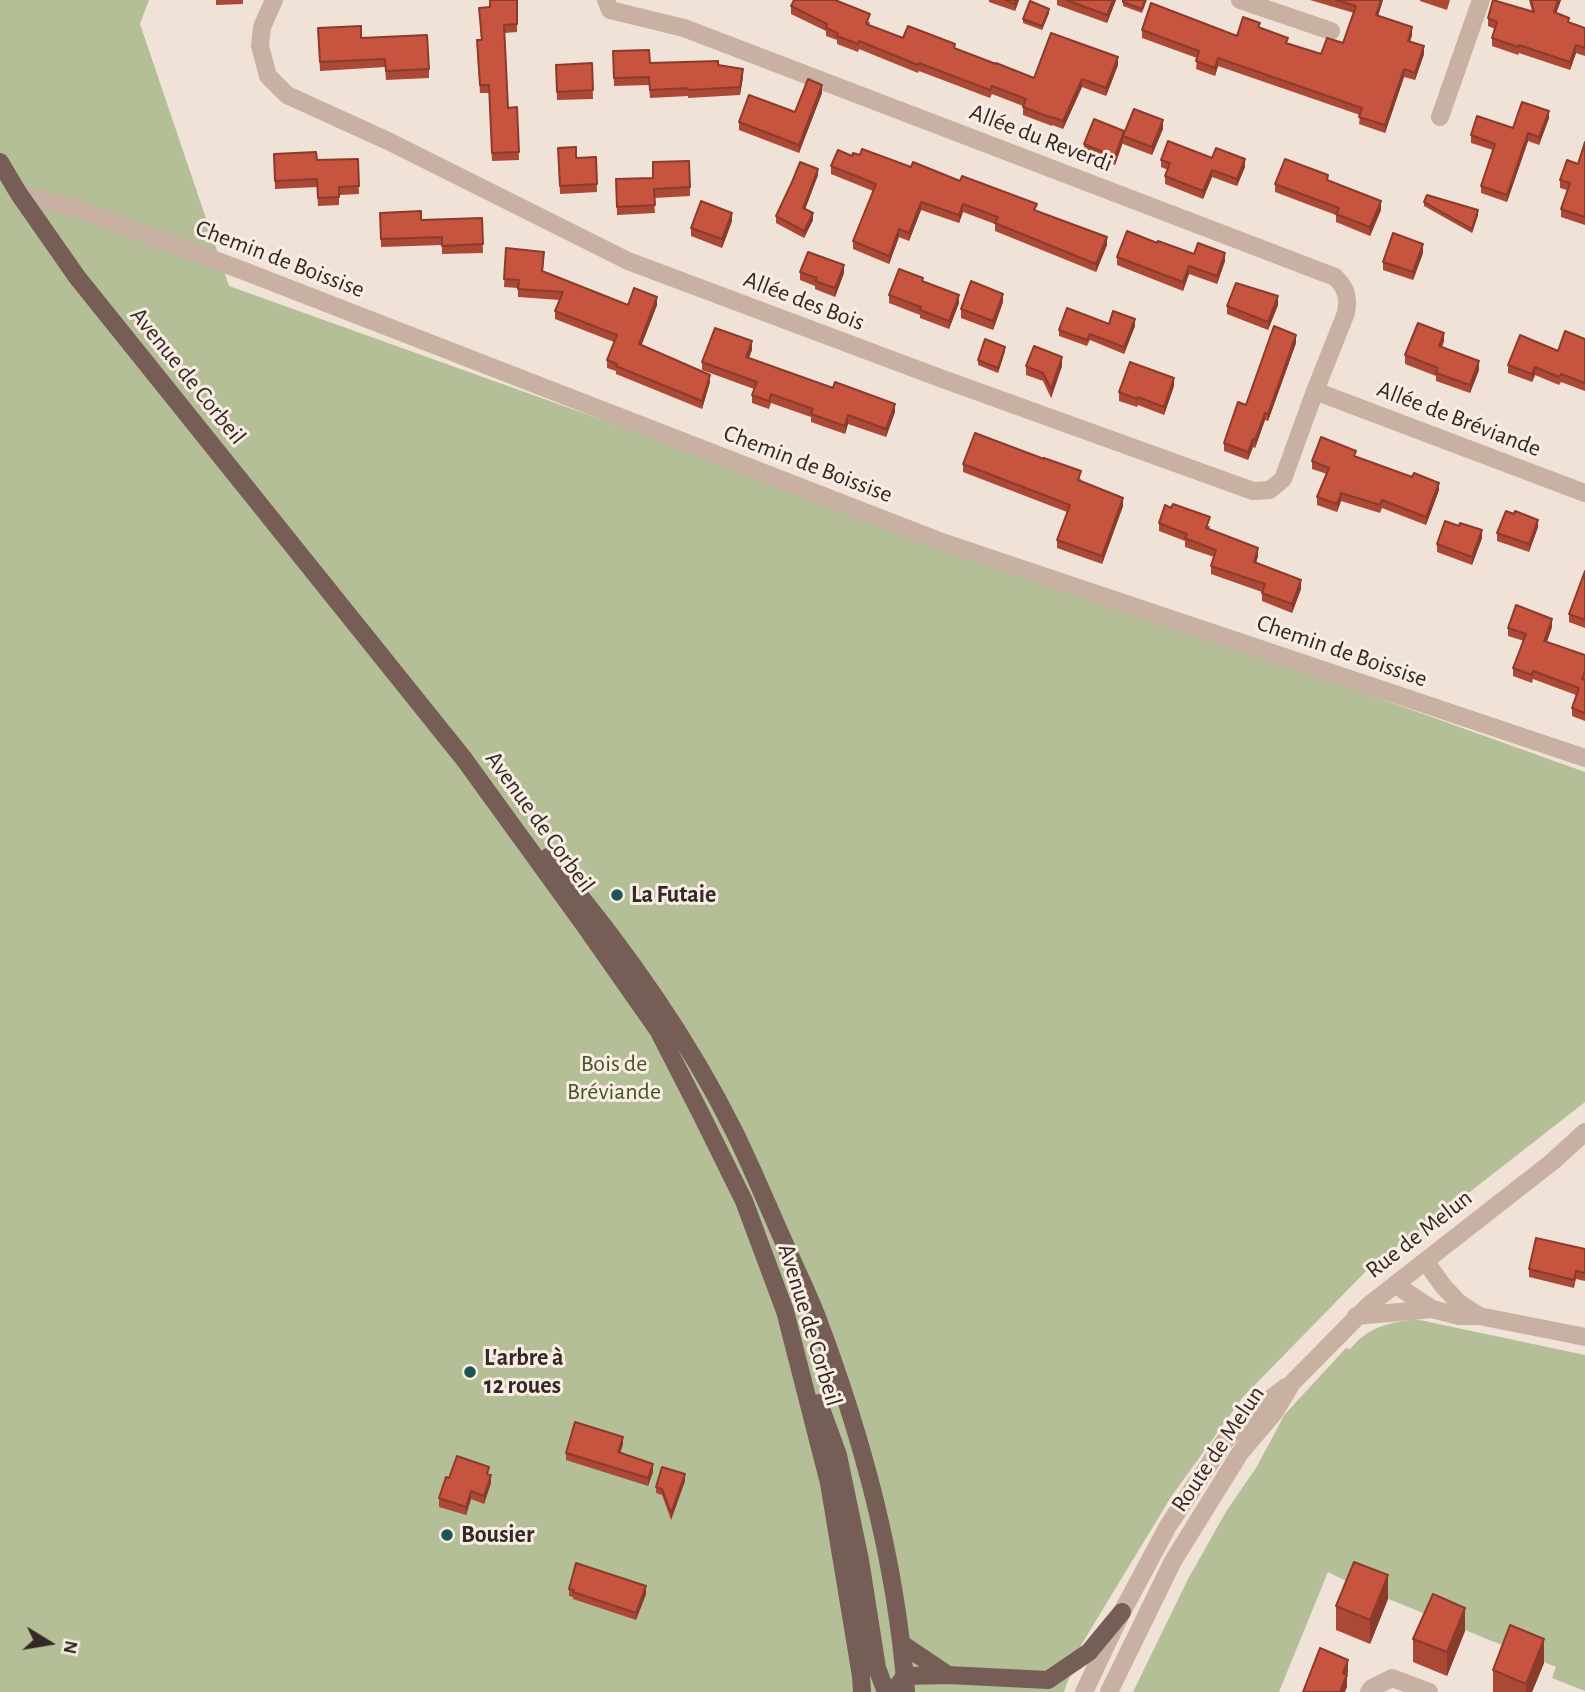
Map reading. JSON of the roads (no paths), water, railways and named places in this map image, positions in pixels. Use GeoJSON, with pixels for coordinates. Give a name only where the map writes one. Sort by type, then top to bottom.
{"type":"FeatureCollection","features":[{"type":"Feature","properties":{"kind":"main road","name":"Avenue de Corbeil"},"geometry":{"type":"LineString","coordinates":[[0,162],[77,277],[464,759],[657,1030],[744,1201],[785,1311],[829,1483],[862,1692]]}},
{"type":"Feature","properties":{"kind":"main road"},"geometry":{"type":"LineString","coordinates":[[464,759],[576,890],[653,992],[688,1048],[735,1133],[817,1316],[868,1468],[887,1549],[906,1684]]}},
{"type":"Feature","properties":{"kind":"main road"},"geometry":{"type":"LineString","coordinates":[[785,1311],[838,1455],[860,1560],[877,1668],[888,1692],[906,1684],[948,1675],[1048,1680],[1063,1692]]}},
{"type":"Feature","properties":{"kind":"main road"},"geometry":{"type":"LineString","coordinates":[[1048,1680],[1089,1652],[1122,1612]]}},
{"type":"Feature","properties":{"kind":"main road"},"geometry":{"type":"LineString","coordinates":[[902,1644],[948,1675]]}},
{"type":"Feature","properties":{"kind":"street","name":"Allée des Bois"},"geometry":{"type":"LineString","coordinates":[[274,0],[262,27],[260,46],[268,76],[287,94],[628,261],[1253,491],[1270,490],[1283,479],[1315,391]]}},
{"type":"Feature","properties":{"kind":"street"},"geometry":{"type":"LineString","coordinates":[[1240,0],[1331,31]]}},
{"type":"Feature","properties":{"kind":"street"},"geometry":{"type":"LineString","coordinates":[[1440,117],[1481,0]]}},
{"type":"Feature","properties":{"kind":"street","name":"Allée du Reverdi"},"geometry":{"type":"LineString","coordinates":[[608,5],[684,28],[1335,277],[1345,288],[1348,303],[1315,391]]}},
{"type":"Feature","properties":{"kind":"street","name":"Chemin de Boissise"},"geometry":{"type":"LineString","coordinates":[[22,195],[78,209],[244,271],[939,541],[1585,758]]}},
{"type":"Feature","properties":{"kind":"street","name":"Allée de Bréviande"},"geometry":{"type":"LineString","coordinates":[[1315,391],[1585,493]]}},
{"type":"Feature","properties":{"kind":"street","name":"Rue de Melun"},"geometry":{"type":"LineString","coordinates":[[1292,1383],[1356,1316],[1552,1162],[1585,1132]]}},
{"type":"Feature","properties":{"kind":"street"},"geometry":{"type":"LineString","coordinates":[[1426,1262],[1458,1302],[1479,1316]]}},
{"type":"Feature","properties":{"kind":"street"},"geometry":{"type":"LineString","coordinates":[[1396,1284],[1432,1309]]}},
{"type":"Feature","properties":{"kind":"street"},"geometry":{"type":"LineString","coordinates":[[1356,1316],[1432,1309],[1585,1337]]}},
{"type":"Feature","properties":{"kind":"street","name":"Route de Melun"},"geometry":{"type":"LineString","coordinates":[[1084,1692],[1122,1612],[1168,1526],[1224,1442],[1263,1404],[1292,1383]]}},
{"type":"Feature","properties":{"kind":"street","name":"Route de Melun"},"geometry":{"type":"LineString","coordinates":[[1109,1692],[1173,1561],[1240,1453],[1274,1413],[1292,1383]]}},
{"type":"Feature","properties":{"kind":"street"},"geometry":{"type":"LineString","coordinates":[[1369,1692],[1392,1678],[1429,1692]]}},
{"type":"Feature","properties":{"kind":"place","name":"La Futaie"},"geometry":{"type":"Point","coordinates":[617,895]}},
{"type":"Feature","properties":{"kind":"place","name":"L'arbre à 12 roues"},"geometry":{"type":"Point","coordinates":[470,1372]}},
{"type":"Feature","properties":{"kind":"place","name":"Bousier"},"geometry":{"type":"Point","coordinates":[447,1535]}},
{"type":"Feature","properties":{"kind":"park label","name":"Bois de Bréviande"},"geometry":{"type":"Point","coordinates":[614,1078]}}]}
